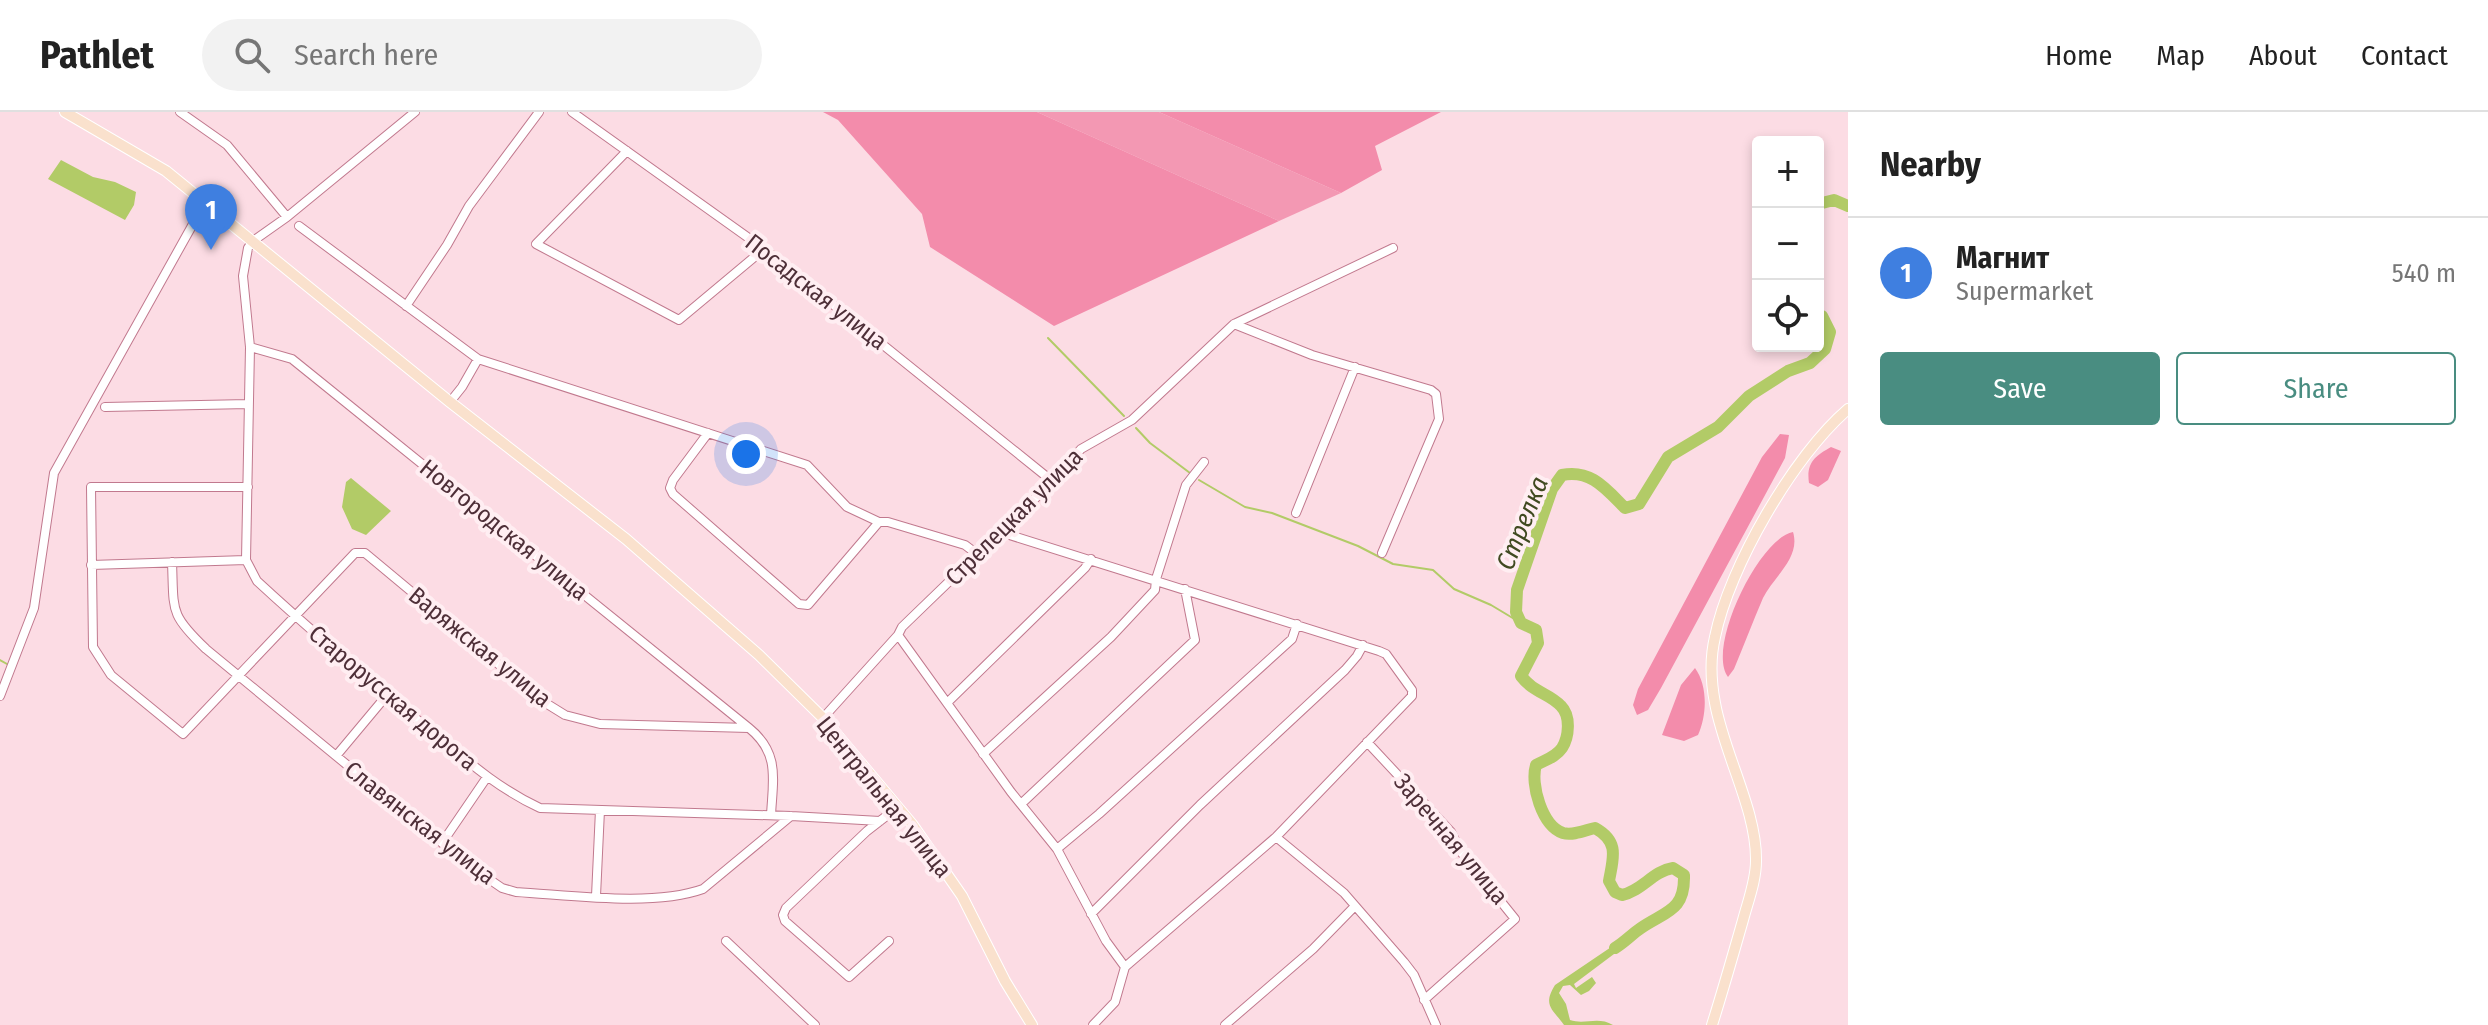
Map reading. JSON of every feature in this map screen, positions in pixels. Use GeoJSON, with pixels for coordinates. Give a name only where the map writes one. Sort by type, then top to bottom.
{"type":"FeatureCollection","features":[{"type":"Feature","properties":{"kind":"main road","name":"Центральная улица"},"geometry":{"type":"LineString","coordinates":[[65,112],[166,171],[683,586],[759,655],[823,718],[938,859],[962,896],[1005,981],[1032,1025]]}},
{"type":"Feature","properties":{"kind":"main road"},"geometry":{"type":"LineString","coordinates":[[1712,1025],[1752,886],[1756,858],[1754,831],[1715,704],[1712,670],[1714,641],[1723,608],[1740,567],[1775,500],[1813,445],[1848,409]]}},
{"type":"Feature","properties":{"kind":"street"},"geometry":{"type":"LineString","coordinates":[[180,112],[227,145],[287,217]]}},
{"type":"Feature","properties":{"kind":"street"},"geometry":{"type":"LineString","coordinates":[[248,487],[91,487],[91,565],[246,560],[248,487],[248,404],[250,347],[243,276],[245,255],[253,241],[287,217],[415,112]]}},
{"type":"Feature","properties":{"kind":"street"},"geometry":{"type":"LineString","coordinates":[[406,306],[469,206],[539,112]]}},
{"type":"Feature","properties":{"kind":"street","name":"Посадская улица"},"geometry":{"type":"LineString","coordinates":[[572,112],[764,249],[1052,481]]}},
{"type":"Feature","properties":{"kind":"street"},"geometry":{"type":"LineString","coordinates":[[627,151],[536,244],[679,320],[764,249]]}},
{"type":"Feature","properties":{"kind":"street"},"geometry":{"type":"LineString","coordinates":[[0,696],[34,608],[54,473],[193,224],[208,205]]}},
{"type":"Feature","properties":{"kind":"street"},"geometry":{"type":"LineString","coordinates":[[299,226],[478,359],[807,465],[847,507],[879,522],[965,545],[977,554]]}},
{"type":"Feature","properties":{"kind":"street","name":"Стрелецкая улица"},"geometry":{"type":"LineString","coordinates":[[823,718],[902,627],[1081,449],[1132,420],[1234,324],[1393,248]]}},
{"type":"Feature","properties":{"kind":"street"},"geometry":{"type":"LineString","coordinates":[[1234,324],[1312,355],[1436,394],[1439,419],[1382,553]]}},
{"type":"Feature","properties":{"kind":"street","name":"Новгородская улица"},"geometry":{"type":"LineString","coordinates":[[250,347],[292,359],[749,728]]}},
{"type":"Feature","properties":{"kind":"street"},"geometry":{"type":"LineString","coordinates":[[450,402],[478,359]]}},
{"type":"Feature","properties":{"kind":"street"},"geometry":{"type":"LineString","coordinates":[[1296,513],[1355,367]]}},
{"type":"Feature","properties":{"kind":"street"},"geometry":{"type":"LineString","coordinates":[[105,407],[248,404]]}},
{"type":"Feature","properties":{"kind":"street"},"geometry":{"type":"LineString","coordinates":[[708,433],[673,480],[670,488],[673,494],[799,604],[808,605],[879,522]]}},
{"type":"Feature","properties":{"kind":"street"},"geometry":{"type":"LineString","coordinates":[[983,754],[1111,637],[1155,590],[1186,485],[1204,462]]}},
{"type":"Feature","properties":{"kind":"street"},"geometry":{"type":"LineString","coordinates":[[1000,532],[1363,645],[1386,654],[1412,690],[1412,696],[1276,837],[1125,967],[1115,1002],[1093,1025]]}},
{"type":"Feature","properties":{"kind":"street","name":"Варяжская улица"},"geometry":{"type":"LineString","coordinates":[[91,565],[92,639],[99,660],[111,675],[183,734],[355,553],[365,553],[544,702],[565,715],[600,724],[749,728]]}},
{"type":"Feature","properties":{"kind":"street"},"geometry":{"type":"LineString","coordinates":[[948,702],[1091,559]]}},
{"type":"Feature","properties":{"kind":"street","name":"Старорусская дорога"},"geometry":{"type":"LineString","coordinates":[[246,560],[257,581],[387,695],[512,796],[540,808],[880,821]]}},
{"type":"Feature","properties":{"kind":"street","name":"Славянская улица"},"geometry":{"type":"LineString","coordinates":[[172,562],[174,608],[181,625],[442,843],[502,888],[516,892],[658,899],[685,895],[703,889],[791,816]]}},
{"type":"Feature","properties":{"kind":"street"},"geometry":{"type":"LineString","coordinates":[[1021,804],[1195,640],[1185,589]]}},
{"type":"Feature","properties":{"kind":"street"},"geometry":{"type":"LineString","coordinates":[[1057,849],[1292,639],[1297,624]]}},
{"type":"Feature","properties":{"kind":"street"},"geometry":{"type":"LineString","coordinates":[[898,635],[983,754],[1057,849],[1106,941],[1125,967]]}},
{"type":"Feature","properties":{"kind":"street"},"geometry":{"type":"LineString","coordinates":[[1091,914],[1200,805],[1345,670],[1363,645]]}},
{"type":"Feature","properties":{"kind":"street"},"geometry":{"type":"LineString","coordinates":[[336,756],[387,695]]}},
{"type":"Feature","properties":{"kind":"street"},"geometry":{"type":"LineString","coordinates":[[749,728],[767,746],[772,759],[771,815]]}},
{"type":"Feature","properties":{"kind":"street","name":"Заречная улица"},"geometry":{"type":"LineString","coordinates":[[1367,742],[1451,832],[1461,852],[1515,919],[1423,998]]}},
{"type":"Feature","properties":{"kind":"street"},"geometry":{"type":"LineString","coordinates":[[442,843],[487,777]]}},
{"type":"Feature","properties":{"kind":"street"},"geometry":{"type":"LineString","coordinates":[[889,941],[849,977],[785,921],[783,915],[786,908],[898,807]]}},
{"type":"Feature","properties":{"kind":"street"},"geometry":{"type":"LineString","coordinates":[[596,896],[600,810]]}},
{"type":"Feature","properties":{"kind":"street"},"geometry":{"type":"LineString","coordinates":[[1276,837],[1344,893],[1414,975],[1436,1025]]}},
{"type":"Feature","properties":{"kind":"street"},"geometry":{"type":"LineString","coordinates":[[1225,1025],[1313,949],[1355,906]]}},
{"type":"Feature","properties":{"kind":"street"},"geometry":{"type":"LineString","coordinates":[[726,941],[815,1025]]}},
{"type":"Feature","properties":{"kind":"shaded area"},"geometry":{"type":"Polygon","coordinates":[[[823,112],[1037,112],[1279,221],[1054,326],[930,247],[922,214],[838,120],[823,112]]]}},
{"type":"Feature","properties":{"kind":"shaded area"},"geometry":{"type":"Polygon","coordinates":[[[1037,112],[1159,112],[1341,193],[1279,221],[1037,112]]]}},
{"type":"Feature","properties":{"kind":"shaded area"},"geometry":{"type":"Polygon","coordinates":[[[1159,112],[1441,112],[1375,146],[1382,170],[1341,193],[1159,112]]]}},
{"type":"Feature","properties":{"kind":"shaded area"},"geometry":{"type":"Polygon","coordinates":[[[61,160],[93,177],[115,182],[136,192],[134,205],[125,220],[48,179],[61,160]]]}},
{"type":"Feature","properties":{"kind":"shaded area"},"geometry":{"type":"Polygon","coordinates":[[[1780,434],[1789,435],[1785,458],[1661,688],[1648,710],[1637,715],[1633,705],[1638,689],[1762,457],[1780,434]]]}},
{"type":"Feature","properties":{"kind":"shaded area"},"geometry":{"type":"Polygon","coordinates":[[[1831,447],[1841,451],[1828,480],[1818,487],[1809,483],[1813,461],[1831,447]]]}},
{"type":"Feature","properties":{"kind":"shaded area"},"geometry":{"type":"Polygon","coordinates":[[[351,478],[391,511],[366,535],[352,529],[342,507],[346,482],[351,478]]]}},
{"type":"Feature","properties":{"kind":"shaded area"},"geometry":{"type":"Polygon","coordinates":[[[1793,532],[1790,559],[1767,590],[1728,677],[1723,663],[1724,643],[1740,596],[1765,553],[1793,532]]]}},
{"type":"Feature","properties":{"kind":"shaded area"},"geometry":{"type":"Polygon","coordinates":[[[1695,668],[1705,701],[1698,735],[1684,741],[1662,735],[1681,685],[1695,668]]]}},
{"type":"Feature","properties":{"kind":"shaded area"},"geometry":{"type":"Polygon","coordinates":[[[1626,937],[1630,942],[1574,984],[1576,988],[1592,977],[1596,983],[1589,991],[1581,995],[1570,985],[1563,986],[1559,993],[1570,1020],[1602,1021],[1613,1025],[1564,1025],[1549,1003],[1555,985],[1626,937]]]}},
{"type":"Feature","properties":{"kind":"waterway","name":"Стрелка"},"geometry":{"type":"LineString","coordinates":[[1824,202],[1834,200],[1848,206]]}},
{"type":"Feature","properties":{"kind":"waterway","name":"Стрелка"},"geometry":{"type":"LineString","coordinates":[[1824,320],[1830,332],[1824,350]]}},
{"type":"Feature","properties":{"kind":"waterway"},"geometry":{"type":"LineString","coordinates":[[1048,338],[1124,416]]}},
{"type":"Feature","properties":{"kind":"waterway","name":"Стрелка"},"geometry":{"type":"LineString","coordinates":[[1615,948],[1672,909],[1681,896],[1684,875],[1673,868],[1659,873],[1629,893],[1622,895],[1615,892],[1609,881],[1613,851],[1603,833],[1595,828],[1563,833],[1549,822],[1539,804],[1536,765],[1562,748],[1568,721],[1561,706],[1521,676],[1538,643],[1536,630],[1521,623],[1516,612],[1517,590],[1552,489],[1562,475],[1581,475],[1597,482],[1625,508],[1639,504],[1668,457],[1718,427],[1749,396],[1788,371],[1810,363],[1822,352]]}},
{"type":"Feature","properties":{"kind":"waterway"},"geometry":{"type":"LineString","coordinates":[[1136,428],[1150,443],[1190,473]]}},
{"type":"Feature","properties":{"kind":"waterway"},"geometry":{"type":"LineString","coordinates":[[1199,480],[1245,507],[1272,513],[1358,546],[1393,564],[1433,570],[1454,589],[1491,605],[1521,623]]}},
{"type":"Feature","properties":{"kind":"waterway"},"geometry":{"type":"LineString","coordinates":[[0,660],[7,664]]}},
{"type":"Feature","properties":{"kind":"place","name":"Магнит"},"geometry":{"type":"Point","coordinates":[211,250]}}]}
